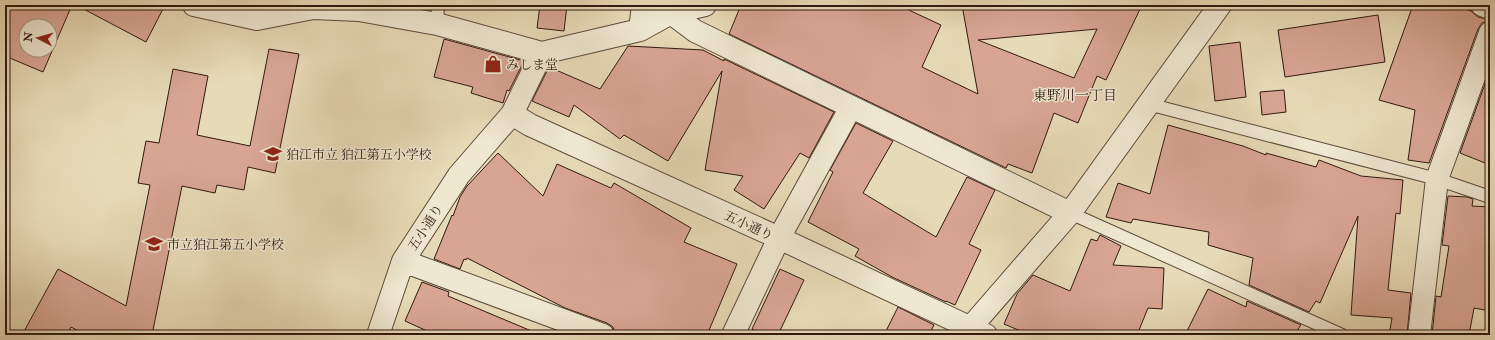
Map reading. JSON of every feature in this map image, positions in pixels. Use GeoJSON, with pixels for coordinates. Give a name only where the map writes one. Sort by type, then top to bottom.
{"type":"FeatureCollection","features":[{"type":"Feature","properties":{"kind":"street"},"geometry":{"type":"LineString","coordinates":[[194,5],[257,19],[313,8],[437,14],[542,53],[640,30],[671,14],[705,5]]}},
{"type":"Feature","properties":{"kind":"street"},"geometry":{"type":"LineString","coordinates":[[640,30],[643,5]]}},
{"type":"Feature","properties":{"kind":"street"},"geometry":{"type":"LineString","coordinates":[[973,332],[1070,213],[1220,5]]}},
{"type":"Feature","properties":{"kind":"street"},"geometry":{"type":"LineString","coordinates":[[1482,5],[1490,8]]}},
{"type":"Feature","properties":{"kind":"street"},"geometry":{"type":"LineString","coordinates":[[671,14],[695,31],[1070,213]]}},
{"type":"Feature","properties":{"kind":"street"},"geometry":{"type":"LineString","coordinates":[[1419,335],[1437,179],[1490,33]]}},
{"type":"Feature","properties":{"kind":"street","name":"五小通り"},"geometry":{"type":"LineString","coordinates":[[378,335],[403,261],[459,175],[512,114],[542,53]]}},
{"type":"Feature","properties":{"kind":"street"},"geometry":{"type":"LineString","coordinates":[[732,335],[780,238],[850,107]]}},
{"type":"Feature","properties":{"kind":"street","name":"五小通り"},"geometry":{"type":"LineString","coordinates":[[512,114],[530,125],[780,238],[973,332]]}},
{"type":"Feature","properties":{"kind":"street"},"geometry":{"type":"LineString","coordinates":[[403,261],[603,335]]}},
{"type":"Feature","properties":{"kind":"lane"},"geometry":{"type":"LineString","coordinates":[[1148,104],[1437,179],[1490,197]]}},
{"type":"Feature","properties":{"kind":"lane"},"geometry":{"type":"LineString","coordinates":[[1070,213],[1342,335]]}},
{"type":"Feature","properties":{"kind":"building"},"geometry":{"type":"Polygon","coordinates":[[[5,5],[72,5],[58,37],[58,18],[18,18],[18,58],[49,58],[43,72],[5,56],[5,5]]]}},
{"type":"Feature","properties":{"kind":"building"},"geometry":{"type":"Polygon","coordinates":[[[76,5],[165,5],[146,42],[76,5]]]}},
{"type":"Feature","properties":{"kind":"building"},"geometry":{"type":"Polygon","coordinates":[[[540,5],[567,5],[564,31],[537,28],[540,5]]]}},
{"type":"Feature","properties":{"kind":"building"},"geometry":{"type":"Polygon","coordinates":[[[741,5],[898,5],[941,25],[922,67],[978,94],[962,5],[1142,5],[1106,80],[1097,76],[1078,123],[1054,113],[1032,173],[1008,164],[1006,168],[729,34],[741,5]],[[1097,29],[978,40],[1074,78],[1097,29]]]}},
{"type":"Feature","properties":{"kind":"building"},"geometry":{"type":"Polygon","coordinates":[[[1413,5],[1453,5],[1471,11],[1478,17],[1490,20],[1482,23],[1478,29],[1429,163],[1408,160],[1415,110],[1379,100],[1413,5]]]}},
{"type":"Feature","properties":{"kind":"building"},"geometry":{"type":"Polygon","coordinates":[[[1378,15],[1385,62],[1285,77],[1278,30],[1378,15]]]}},
{"type":"Feature","properties":{"kind":"building"},"geometry":{"type":"Polygon","coordinates":[[[444,39],[524,61],[509,91],[507,90],[503,103],[471,93],[473,87],[434,77],[444,39]]]}},
{"type":"Feature","properties":{"kind":"building"},"geometry":{"type":"Polygon","coordinates":[[[1240,42],[1246,97],[1215,101],[1209,46],[1240,42]]]}},
{"type":"Feature","properties":{"kind":"building"},"geometry":{"type":"Polygon","coordinates":[[[628,46],[703,50],[834,112],[809,158],[800,153],[764,209],[734,190],[743,176],[705,170],[722,71],[668,161],[624,135],[620,139],[574,105],[569,117],[532,101],[549,67],[600,89],[628,46]]]}},
{"type":"Feature","properties":{"kind":"building"},"geometry":{"type":"Polygon","coordinates":[[[269,49],[299,54],[275,173],[248,167],[244,190],[217,185],[215,193],[182,186],[152,335],[86,335],[71,327],[67,335],[22,335],[58,269],[126,306],[150,185],[138,183],[146,141],[159,143],[173,69],[208,76],[197,135],[250,146],[269,49]]]}},
{"type":"Feature","properties":{"kind":"building"},"geometry":{"type":"Polygon","coordinates":[[[1490,70],[1490,165],[1460,153],[1490,70]]]}},
{"type":"Feature","properties":{"kind":"building"},"geometry":{"type":"Polygon","coordinates":[[[1284,90],[1286,112],[1262,115],[1260,92],[1284,90]]]}},
{"type":"Feature","properties":{"kind":"building"},"geometry":{"type":"Polygon","coordinates":[[[856,123],[893,141],[863,193],[936,237],[967,177],[995,190],[969,244],[981,250],[955,305],[892,277],[855,256],[859,249],[808,222],[833,172],[830,170],[856,123]]]}},
{"type":"Feature","properties":{"kind":"building"},"geometry":{"type":"Polygon","coordinates":[[[1168,125],[1243,146],[1266,155],[1266,153],[1316,167],[1319,160],[1361,176],[1403,180],[1400,214],[1396,213],[1388,290],[1411,293],[1407,335],[1389,335],[1392,318],[1351,315],[1358,216],[1320,303],[1316,301],[1309,312],[1249,285],[1253,258],[1208,245],[1209,232],[1133,219],[1131,223],[1106,217],[1118,183],[1150,194],[1168,125]]]}},
{"type":"Feature","properties":{"kind":"building"},"geometry":{"type":"Polygon","coordinates":[[[498,153],[543,196],[557,164],[611,188],[614,183],[691,228],[684,242],[737,264],[707,335],[619,335],[615,333],[613,327],[607,323],[565,308],[467,258],[466,260],[464,259],[460,269],[434,259],[460,197],[467,186],[498,153]]]}},
{"type":"Feature","properties":{"kind":"building"},"geometry":{"type":"Polygon","coordinates":[[[1448,196],[1467,197],[1473,199],[1472,206],[1490,207],[1490,311],[1474,308],[1469,335],[1432,335],[1436,296],[1441,297],[1449,246],[1442,245],[1448,196]]]}},
{"type":"Feature","properties":{"kind":"building"},"geometry":{"type":"Polygon","coordinates":[[[1100,235],[1121,246],[1113,265],[1164,268],[1162,309],[1148,308],[1137,335],[1030,335],[1004,324],[1017,294],[1033,275],[1070,291],[1091,239],[1097,241],[1100,235]]]}},
{"type":"Feature","properties":{"kind":"building"},"geometry":{"type":"Polygon","coordinates":[[[780,269],[804,280],[778,335],[765,335],[752,329],[780,269]]]}},
{"type":"Feature","properties":{"kind":"building"},"geometry":{"type":"Polygon","coordinates":[[[422,282],[449,292],[448,296],[541,335],[436,335],[405,321],[422,282]]]}},
{"type":"Feature","properties":{"kind":"building"},"geometry":{"type":"Polygon","coordinates":[[[1208,289],[1246,307],[1247,301],[1301,325],[1294,335],[1185,335],[1208,289]]]}},
{"type":"Feature","properties":{"kind":"building"},"geometry":{"type":"Polygon","coordinates":[[[898,307],[934,325],[929,335],[884,335],[898,307]]]}},
{"type":"Feature","properties":{"kind":"place","name":"みしま堂"},"geometry":{"type":"Point","coordinates":[493,64]}},
{"type":"Feature","properties":{"kind":"place","name":"狛江市立 狛江第五小学校"},"geometry":{"type":"Point","coordinates":[273,154]}},
{"type":"Feature","properties":{"kind":"place","name":"市立狛江第五小学校"},"geometry":{"type":"Point","coordinates":[154,244]}},
{"type":"Feature","properties":{"kind":"district","name":"東野川一丁目"},"geometry":{"type":"Point","coordinates":[1075,95]}}]}
